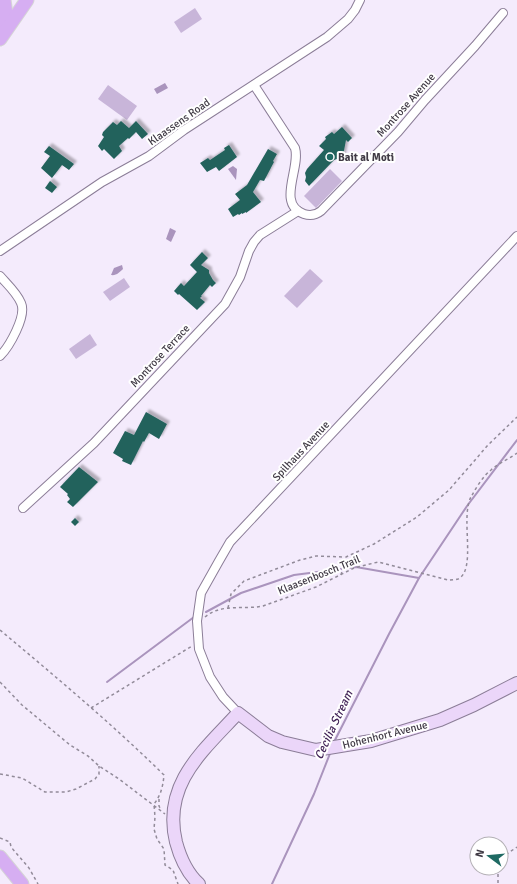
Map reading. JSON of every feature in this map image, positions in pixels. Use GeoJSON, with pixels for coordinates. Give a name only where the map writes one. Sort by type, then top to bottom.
{"type":"FeatureCollection","features":[{"type":"Feature","properties":{"kind":"main road"},"geometry":{"type":"LineString","coordinates":[[0,27],[6,14],[4,0]]}},
{"type":"Feature","properties":{"kind":"main road"},"geometry":{"type":"LineString","coordinates":[[0,39],[22,2]]}},
{"type":"Feature","properties":{"kind":"main road"},"geometry":{"type":"LineString","coordinates":[[0,857],[22,884]]}},
{"type":"Feature","properties":{"kind":"street","name":"Klaassens Road"},"geometry":{"type":"LineString","coordinates":[[0,251],[102,182],[149,156],[184,130],[254,86],[327,37],[340,27],[355,10],[360,0]]}},
{"type":"Feature","properties":{"kind":"street","name":"Montrose Avenue"},"geometry":{"type":"LineString","coordinates":[[298,211],[310,215],[321,211],[398,132],[503,13]]}},
{"type":"Feature","properties":{"kind":"street"},"geometry":{"type":"LineString","coordinates":[[254,86],[295,148],[296,161],[290,196],[293,206],[298,211]]}},
{"type":"Feature","properties":{"kind":"street","name":"Montrose Terrace"},"geometry":{"type":"LineString","coordinates":[[23,508],[94,443],[225,304],[240,277],[249,251],[256,238],[298,211]]}},
{"type":"Feature","properties":{"kind":"street","name":"Spilhaus Avenue"},"geometry":{"type":"LineString","coordinates":[[238,713],[223,697],[210,677],[199,649],[198,642],[197,621],[201,593],[218,561],[230,542],[517,236]]}},
{"type":"Feature","properties":{"kind":"street"},"geometry":{"type":"LineString","coordinates":[[0,276],[18,297],[23,309],[22,317],[16,330],[6,350],[0,356]]}},
{"type":"Feature","properties":{"kind":"street","name":"Hohenhort Avenue"},"geometry":{"type":"LineString","coordinates":[[238,713],[268,736],[282,742],[316,750],[370,741],[440,720],[474,705],[517,683]]}},
{"type":"Feature","properties":{"kind":"street"},"geometry":{"type":"LineString","coordinates":[[199,884],[190,874],[181,857],[175,837],[174,819],[177,792],[186,772],[199,755],[238,713]]}},
{"type":"Feature","properties":{"kind":"path"},"geometry":{"type":"LineString","coordinates":[[228,608],[231,594],[244,581],[300,560],[316,556],[346,557],[374,544],[417,517],[449,490],[488,445],[517,417]]}},
{"type":"Feature","properties":{"kind":"path","name":"Klaasenbosch Trail"},"geometry":{"type":"LineString","coordinates":[[202,623],[206,616],[211,612],[228,608],[263,606],[316,587],[354,568],[378,562],[448,580],[457,579],[464,573],[468,558],[466,511],[470,498],[491,470],[517,452]]}},
{"type":"Feature","properties":{"kind":"path"},"geometry":{"type":"LineString","coordinates":[[341,575],[346,557]]}},
{"type":"Feature","properties":{"kind":"path"},"geometry":{"type":"LineString","coordinates":[[0,630],[92,708],[164,775],[163,786],[159,797],[154,804],[156,817],[154,829],[157,839],[164,849],[165,865],[173,870],[178,884]]}},
{"type":"Feature","properties":{"kind":"path"},"geometry":{"type":"LineString","coordinates":[[92,708],[198,642]]}},
{"type":"Feature","properties":{"kind":"path"},"geometry":{"type":"LineString","coordinates":[[0,682],[22,705],[70,745],[88,756],[99,766],[154,804],[162,812],[174,819]]}},
{"type":"Feature","properties":{"kind":"path"},"geometry":{"type":"LineString","coordinates":[[0,774],[22,778],[46,792],[66,792],[76,789],[95,779],[99,774],[99,766]]}},
{"type":"Feature","properties":{"kind":"path"},"geometry":{"type":"LineString","coordinates":[[159,797],[159,806],[162,812]]}},
{"type":"Feature","properties":{"kind":"path"},"geometry":{"type":"LineString","coordinates":[[0,838],[10,842],[11,847],[29,868],[38,884]]}},
{"type":"Feature","properties":{"kind":"shaded area"},"geometry":{"type":"Polygon","coordinates":[[[195,8],[202,19],[181,33],[174,22],[195,8]]]}},
{"type":"Feature","properties":{"kind":"shaded area"},"geometry":{"type":"Polygon","coordinates":[[[165,83],[168,88],[157,94],[154,89],[165,83]]]}},
{"type":"Feature","properties":{"kind":"shaded area"},"geometry":{"type":"Polygon","coordinates":[[[108,85],[137,106],[127,120],[98,99],[108,85]]]}},
{"type":"Feature","properties":{"kind":"shaded area"},"geometry":{"type":"Polygon","coordinates":[[[233,166],[237,169],[236,180],[228,169],[233,166]]]}},
{"type":"Feature","properties":{"kind":"shaded area"},"geometry":{"type":"Polygon","coordinates":[[[330,169],[342,181],[316,208],[304,196],[330,169]]]}},
{"type":"Feature","properties":{"kind":"shaded area"},"geometry":{"type":"Polygon","coordinates":[[[170,228],[176,231],[171,242],[166,239],[170,228]]]}},
{"type":"Feature","properties":{"kind":"shaded area"},"geometry":{"type":"Polygon","coordinates":[[[122,265],[123,269],[121,271],[111,275],[114,268],[122,265]]]}},
{"type":"Feature","properties":{"kind":"shaded area"},"geometry":{"type":"Polygon","coordinates":[[[310,269],[323,281],[297,308],[284,296],[310,269]]]}},
{"type":"Feature","properties":{"kind":"shaded area"},"geometry":{"type":"Polygon","coordinates":[[[124,278],[130,287],[110,301],[103,292],[124,278]]]}},
{"type":"Feature","properties":{"kind":"shaded area"},"geometry":{"type":"Polygon","coordinates":[[[90,334],[97,345],[76,359],[69,349],[90,334]]]}},
{"type":"Feature","properties":{"kind":"building"},"geometry":{"type":"Polygon","coordinates":[[[121,121],[129,128],[136,121],[148,134],[142,139],[136,132],[119,146],[122,151],[114,159],[104,149],[102,151],[98,146],[104,137],[102,135],[103,132],[113,122],[117,125],[121,121]]]}},
{"type":"Feature","properties":{"kind":"building","name":"Bait al Moti"},"geometry":{"type":"Polygon","coordinates":[[[342,127],[352,138],[348,142],[346,140],[343,156],[334,160],[309,186],[305,181],[305,173],[324,150],[319,146],[326,139],[325,137],[332,132],[334,134],[342,127]]]}},
{"type":"Feature","properties":{"kind":"building"},"geometry":{"type":"Polygon","coordinates":[[[229,145],[237,157],[219,171],[216,167],[207,172],[200,163],[208,158],[210,160],[225,150],[224,148],[229,145]]]}},
{"type":"Feature","properties":{"kind":"building"},"geometry":{"type":"Polygon","coordinates":[[[49,146],[74,164],[69,170],[62,165],[52,178],[41,168],[50,156],[44,152],[49,146]]]}},
{"type":"Feature","properties":{"kind":"building"},"geometry":{"type":"Polygon","coordinates":[[[268,149],[277,154],[264,181],[260,180],[253,192],[261,202],[246,213],[238,214],[233,217],[228,209],[240,200],[235,194],[247,185],[268,149]]]}},
{"type":"Feature","properties":{"kind":"building"},"geometry":{"type":"Polygon","coordinates":[[[50,181],[57,187],[52,193],[45,188],[50,181]]]}},
{"type":"Feature","properties":{"kind":"building"},"geometry":{"type":"Polygon","coordinates":[[[202,252],[208,258],[201,265],[209,270],[209,273],[216,283],[212,287],[210,285],[201,296],[200,298],[205,302],[197,310],[174,291],[181,283],[184,286],[197,272],[190,265],[202,252]]]}},
{"type":"Feature","properties":{"kind":"building"},"geometry":{"type":"Polygon","coordinates":[[[146,412],[167,424],[159,439],[149,433],[144,442],[143,441],[131,465],[122,461],[123,459],[113,453],[125,431],[134,435],[146,412]]]}},
{"type":"Feature","properties":{"kind":"building"},"geometry":{"type":"Polygon","coordinates":[[[79,467],[98,482],[73,507],[67,502],[70,499],[67,495],[68,494],[60,487],[79,467]]]}},
{"type":"Feature","properties":{"kind":"building"},"geometry":{"type":"Polygon","coordinates":[[[75,518],[79,522],[75,526],[71,522],[75,518]]]}},
{"type":"Feature","properties":{"kind":"waterway"},"geometry":{"type":"LineString","coordinates":[[206,612],[241,593],[294,575],[356,567],[419,578],[467,506],[517,440]]}},
{"type":"Feature","properties":{"kind":"waterway","name":"Cecilia Stream"},"geometry":{"type":"LineString","coordinates":[[334,742],[419,578]]}},
{"type":"Feature","properties":{"kind":"waterway"},"geometry":{"type":"LineString","coordinates":[[107,682],[194,617]]}},
{"type":"Feature","properties":{"kind":"waterway","name":"Cecilia Stream"},"geometry":{"type":"LineString","coordinates":[[272,884],[314,794],[331,751]]}},
{"type":"Feature","properties":{"kind":"place","name":"Bait al Moti"},"geometry":{"type":"Point","coordinates":[330,157]}}]}
